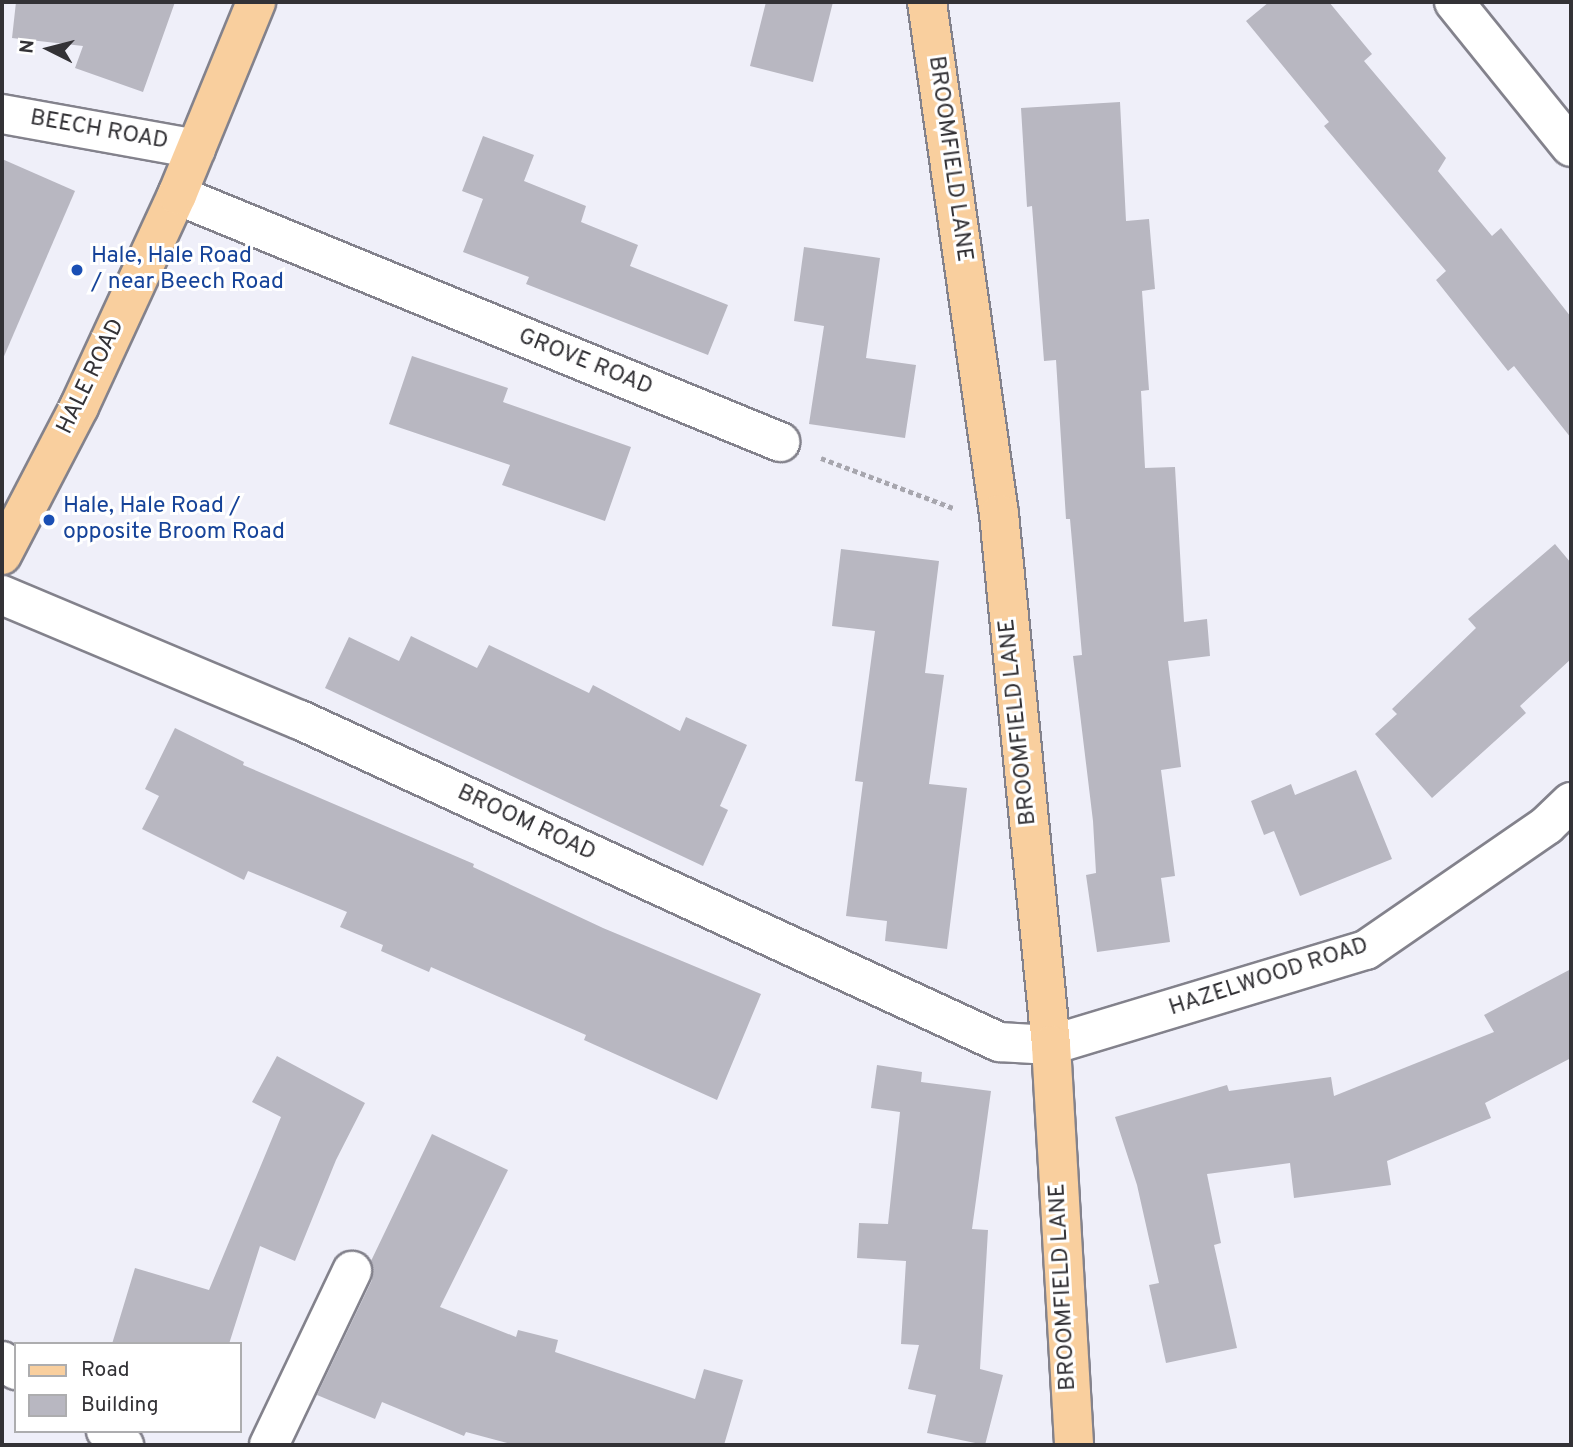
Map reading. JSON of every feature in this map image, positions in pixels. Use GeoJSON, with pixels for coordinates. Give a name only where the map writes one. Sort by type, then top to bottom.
{"type":"FeatureCollection","features":[{"type":"Feature","properties":{"kind":"main road","name":"HALE ROAD"},"geometry":{"type":"LineString","coordinates":[[2,555],[79,407],[177,195],[256,2]]}},
{"type":"Feature","properties":{"kind":"main road","name":"BROOMFIELD LANE"},"geometry":{"type":"LineString","coordinates":[[927,2],[999,514],[1051,1045],[1074,1445]]}},
{"type":"Feature","properties":{"kind":"street"},"geometry":{"type":"LineString","coordinates":[[1457,3],[1571,147]]}},
{"type":"Feature","properties":{"kind":"street","name":"BEECH ROAD"},"geometry":{"type":"LineString","coordinates":[[2,114],[196,149]]}},
{"type":"Feature","properties":{"kind":"street","name":"GROVE ROAD"},"geometry":{"type":"LineString","coordinates":[[177,195],[780,442]]}},
{"type":"Feature","properties":{"kind":"street","name":"BROOM ROAD"},"geometry":{"type":"LineString","coordinates":[[2,596],[300,720],[999,1042],[1051,1045]]}},
{"type":"Feature","properties":{"kind":"street","name":"HAZELWOOD ROAD"},"geometry":{"type":"LineString","coordinates":[[1051,1045],[1366,950],[1547,825],[1571,802]]}},
{"type":"Feature","properties":{"kind":"street"},"geometry":{"type":"LineString","coordinates":[[269,1445],[352,1271]]}},
{"type":"Feature","properties":{"kind":"street"},"geometry":{"type":"LineString","coordinates":[[109,1433],[124,1445]]}},
{"type":"Feature","properties":{"kind":"path"},"geometry":{"type":"LineString","coordinates":[[780,442],[964,512],[999,514]]}},
{"type":"Feature","properties":{"kind":"building"},"geometry":{"type":"Polygon","coordinates":[[[16,2],[175,2],[143,92],[75,68],[83,46],[12,38],[16,2]]]}},
{"type":"Feature","properties":{"kind":"building"},"geometry":{"type":"Polygon","coordinates":[[[766,2],[833,2],[813,82],[750,66],[766,2]]]}},
{"type":"Feature","properties":{"kind":"building"},"geometry":{"type":"Polygon","coordinates":[[[1269,2],[1329,2],[1372,54],[1364,61],[1446,158],[1438,171],[1492,236],[1501,228],[1571,317],[1571,438],[1514,366],[1508,371],[1436,280],[1446,271],[1324,126],[1329,122],[1246,21],[1269,2]]]}},
{"type":"Feature","properties":{"kind":"building"},"geometry":{"type":"Polygon","coordinates":[[[1120,102],[1126,221],[1149,219],[1155,289],[1142,291],[1149,390],[1141,391],[1145,468],[1175,467],[1184,622],[1207,619],[1210,656],[1168,661],[1181,767],[1161,770],[1175,876],[1161,878],[1170,942],[1097,952],[1086,875],[1096,873],[1093,821],[1073,656],[1082,655],[1070,519],[1066,519],[1056,360],[1044,361],[1032,206],[1027,207],[1021,108],[1120,102]]]}},
{"type":"Feature","properties":{"kind":"building"},"geometry":{"type":"Polygon","coordinates":[[[483,136],[534,155],[524,181],[586,206],[581,222],[638,245],[630,266],[728,305],[708,355],[526,284],[529,277],[463,252],[483,199],[462,191],[483,136]]]}},
{"type":"Feature","properties":{"kind":"building"},"geometry":{"type":"Polygon","coordinates":[[[2,159],[75,191],[2,361],[2,159]]]}},
{"type":"Feature","properties":{"kind":"building"},"geometry":{"type":"Polygon","coordinates":[[[804,247],[880,258],[866,358],[916,365],[905,438],[809,424],[824,326],[794,321],[804,247]]]}},
{"type":"Feature","properties":{"kind":"building"},"geometry":{"type":"Polygon","coordinates":[[[412,356],[508,388],[503,402],[631,447],[605,521],[502,485],[510,465],[389,424],[412,356]]]}},
{"type":"Feature","properties":{"kind":"building"},"geometry":{"type":"Polygon","coordinates":[[[1555,544],[1571,563],[1571,659],[1520,706],[1526,713],[1432,798],[1375,734],[1397,714],[1392,709],[1476,628],[1468,619],[1555,544]]]}},
{"type":"Feature","properties":{"kind":"building"},"geometry":{"type":"Polygon","coordinates":[[[841,549],[939,561],[925,673],[944,675],[929,784],[967,788],[947,949],[885,941],[887,921],[846,916],[863,782],[855,781],[875,631],[832,626],[841,549]]]}},
{"type":"Feature","properties":{"kind":"building"},"geometry":{"type":"Polygon","coordinates":[[[411,636],[477,668],[489,645],[589,693],[593,685],[680,731],[686,717],[747,745],[720,806],[728,810],[703,866],[325,688],[349,637],[399,661],[411,636]]]}},
{"type":"Feature","properties":{"kind":"building"},"geometry":{"type":"Polygon","coordinates":[[[175,728],[244,762],[243,765],[474,864],[473,867],[603,928],[761,994],[717,1100],[584,1040],[586,1035],[431,967],[429,972],[381,951],[383,945],[340,927],[347,912],[248,871],[244,880],[142,829],[159,796],[145,789],[175,728]]]}},
{"type":"Feature","properties":{"kind":"building"},"geometry":{"type":"Polygon","coordinates":[[[1356,770],[1392,859],[1300,896],[1274,831],[1264,835],[1251,801],[1291,784],[1295,795],[1356,770]]]}},
{"type":"Feature","properties":{"kind":"building"},"geometry":{"type":"Polygon","coordinates":[[[1571,969],[1571,1058],[1485,1103],[1491,1118],[1387,1161],[1391,1185],[1294,1198],[1290,1163],[1207,1174],[1221,1243],[1214,1245],[1237,1348],[1166,1363],[1149,1285],[1159,1283],[1137,1185],[1115,1117],[1227,1085],[1229,1091],[1331,1077],[1334,1096],[1494,1032],[1484,1015],[1571,969]]]}},
{"type":"Feature","properties":{"kind":"building"},"geometry":{"type":"Polygon","coordinates":[[[277,1056],[365,1103],[336,1160],[295,1261],[260,1246],[230,1342],[113,1342],[135,1268],[209,1290],[281,1117],[252,1102],[277,1056]]]}},
{"type":"Feature","properties":{"kind":"building"},"geometry":{"type":"Polygon","coordinates":[[[877,1065],[922,1072],[921,1082],[991,1091],[972,1229],[988,1230],[980,1369],[1003,1375],[985,1445],[927,1433],[936,1395],[908,1389],[919,1345],[901,1344],[906,1261],[857,1258],[859,1223],[888,1224],[900,1112],[871,1108],[877,1065]]]}},
{"type":"Feature","properties":{"kind":"building"},"geometry":{"type":"Polygon","coordinates":[[[432,1134],[508,1170],[440,1307],[516,1337],[518,1330],[558,1340],[555,1352],[695,1399],[704,1369],[743,1380],[724,1445],[515,1445],[466,1432],[464,1436],[382,1402],[375,1419],[317,1395],[372,1280],[371,1261],[432,1134]]]}},
{"type":"Feature","properties":{"kind":"place","name":"Hale, Hale Road / near Beech Road"},"geometry":{"type":"Point","coordinates":[77,270]}},
{"type":"Feature","properties":{"kind":"place","name":"Hale, Hale Road / opposite Broom Road"},"geometry":{"type":"Point","coordinates":[49,520]}}]}
